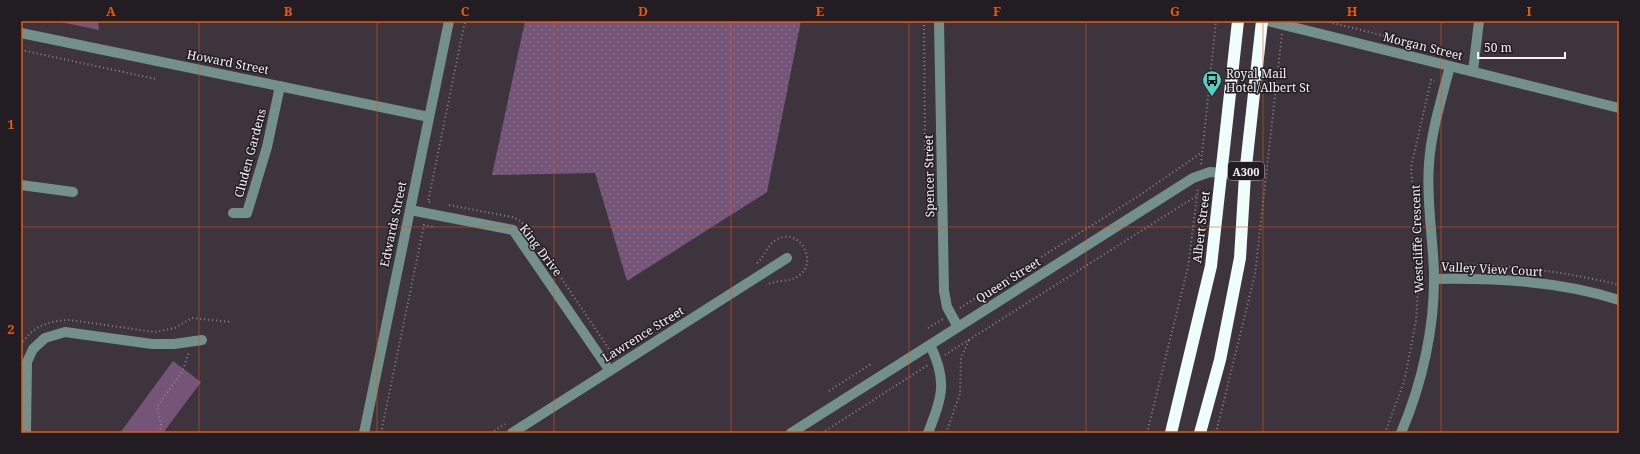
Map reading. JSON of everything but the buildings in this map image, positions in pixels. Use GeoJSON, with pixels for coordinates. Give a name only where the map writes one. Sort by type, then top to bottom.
{"type":"FeatureCollection","features":[{"type":"Feature","properties":{"kind":"highway","name":"Albert Street"},"geometry":{"type":"LineString","coordinates":[[1171,433],[1211,266],[1238,21]]}},
{"type":"Feature","properties":{"kind":"highway","name":"A300"},"geometry":{"type":"LineString","coordinates":[[1200,433],[1220,360],[1240,258],[1245,175],[1262,21]]}},
{"type":"Feature","properties":{"kind":"street","name":"Edwards Street"},"geometry":{"type":"LineString","coordinates":[[364,433],[449,21]]}},
{"type":"Feature","properties":{"kind":"street","name":"Spencer Street"},"geometry":{"type":"LineString","coordinates":[[939,21],[944,287],[946,303],[950,314],[958,327]]}},
{"type":"Feature","properties":{"kind":"street","name":"Morgan Street"},"geometry":{"type":"LineString","coordinates":[[1268,21],[1619,108]]}},
{"type":"Feature","properties":{"kind":"street"},"geometry":{"type":"LineString","coordinates":[[1473,71],[1479,21]]}},
{"type":"Feature","properties":{"kind":"street","name":"Howard Street"},"geometry":{"type":"LineString","coordinates":[[21,33],[429,117]]}},
{"type":"Feature","properties":{"kind":"street","name":"Westcliffe Crescent"},"geometry":{"type":"LineString","coordinates":[[1401,433],[1414,400],[1423,367],[1431,317],[1434,279],[1428,164],[1433,132],[1450,66]]}},
{"type":"Feature","properties":{"kind":"street","name":"Cluden Gardens"},"geometry":{"type":"LineString","coordinates":[[233,213],[247,213],[267,147],[280,86]]}},
{"type":"Feature","properties":{"kind":"street","name":"Queen Street"},"geometry":{"type":"LineString","coordinates":[[791,433],[1200,175],[1210,172],[1245,175]]}},
{"type":"Feature","properties":{"kind":"street"},"geometry":{"type":"LineString","coordinates":[[21,185],[72,192]]}},
{"type":"Feature","properties":{"kind":"street","name":"King Drive"},"geometry":{"type":"LineString","coordinates":[[410,210],[512,230],[610,370]]}},
{"type":"Feature","properties":{"kind":"street","name":"Lawrence Street"},"geometry":{"type":"LineString","coordinates":[[512,433],[787,258]]}},
{"type":"Feature","properties":{"kind":"street","name":"Valley View Court"},"geometry":{"type":"LineString","coordinates":[[1434,279],[1531,282],[1584,290],[1619,300]]}},
{"type":"Feature","properties":{"kind":"street"},"geometry":{"type":"LineString","coordinates":[[26,433],[27,362],[33,349],[45,338],[56,333],[65,332],[152,344],[174,344],[197,340]]}},
{"type":"Feature","properties":{"kind":"street"},"geometry":{"type":"LineString","coordinates":[[928,433],[941,395],[942,378],[937,360],[930,345]]}},
{"type":"Feature","properties":{"kind":"path"},"geometry":{"type":"LineString","coordinates":[[428,202],[466,21]]}},
{"type":"Feature","properties":{"kind":"path"},"geometry":{"type":"LineString","coordinates":[[924,21],[925,150]]}},
{"type":"Feature","properties":{"kind":"path"},"geometry":{"type":"LineString","coordinates":[[1147,433],[1188,267],[1198,195],[1201,153],[1216,21]]}},
{"type":"Feature","properties":{"kind":"path"},"geometry":{"type":"LineString","coordinates":[[1325,21],[1475,58]]}},
{"type":"Feature","properties":{"kind":"path"},"geometry":{"type":"LineString","coordinates":[[1216,433],[1255,274],[1283,24]]}},
{"type":"Feature","properties":{"kind":"path"},"geometry":{"type":"LineString","coordinates":[[21,50],[156,79]]}},
{"type":"Feature","properties":{"kind":"path"},"geometry":{"type":"LineString","coordinates":[[928,328],[1137,197],[1201,153]]}},
{"type":"Feature","properties":{"kind":"path"},"geometry":{"type":"LineString","coordinates":[[822,433],[1198,195]]}},
{"type":"Feature","properties":{"kind":"path"},"geometry":{"type":"LineString","coordinates":[[381,433],[424,225],[439,228]]}},
{"type":"Feature","properties":{"kind":"path"},"geometry":{"type":"LineString","coordinates":[[760,289],[772,282],[790,280],[800,275],[806,268],[808,256]]}},
{"type":"Feature","properties":{"kind":"path"},"geometry":{"type":"LineString","coordinates":[[1385,433],[1404,382],[1410,360],[1416,321],[1419,280]]}},
{"type":"Feature","properties":{"kind":"path"},"geometry":{"type":"LineString","coordinates":[[21,345],[26,338],[38,328],[57,321],[70,320],[155,332],[175,328],[192,318],[231,322]]}},
{"type":"Feature","properties":{"kind":"path"},"geometry":{"type":"LineString","coordinates":[[160,433],[161,425],[157,407],[182,372],[197,340]]}},
{"type":"Feature","properties":{"kind":"path"},"geometry":{"type":"LineString","coordinates":[[946,433],[960,394],[960,358],[969,340]]}},
{"type":"Feature","properties":{"kind":"path"},"geometry":{"type":"LineString","coordinates":[[829,391],[872,364]]}},
{"type":"Feature","properties":{"kind":"shaded area"},"geometry":{"type":"Polygon","coordinates":[[[56,21],[98,21],[99,30],[56,21]]]}},
{"type":"Feature","properties":{"kind":"shaded area"},"geometry":{"type":"Polygon","coordinates":[[[525,21],[801,21],[767,192],[627,281],[595,173],[492,175],[525,21]]]}},
{"type":"Feature","properties":{"kind":"shaded area"},"geometry":{"type":"Polygon","coordinates":[[[173,361],[201,382],[163,433],[120,433],[173,361]]]}},
{"type":"Feature","properties":{"kind":"place","name":"Royal Mail Hotel/Albert St"},"geometry":{"type":"Point","coordinates":[1212,97]}}]}
